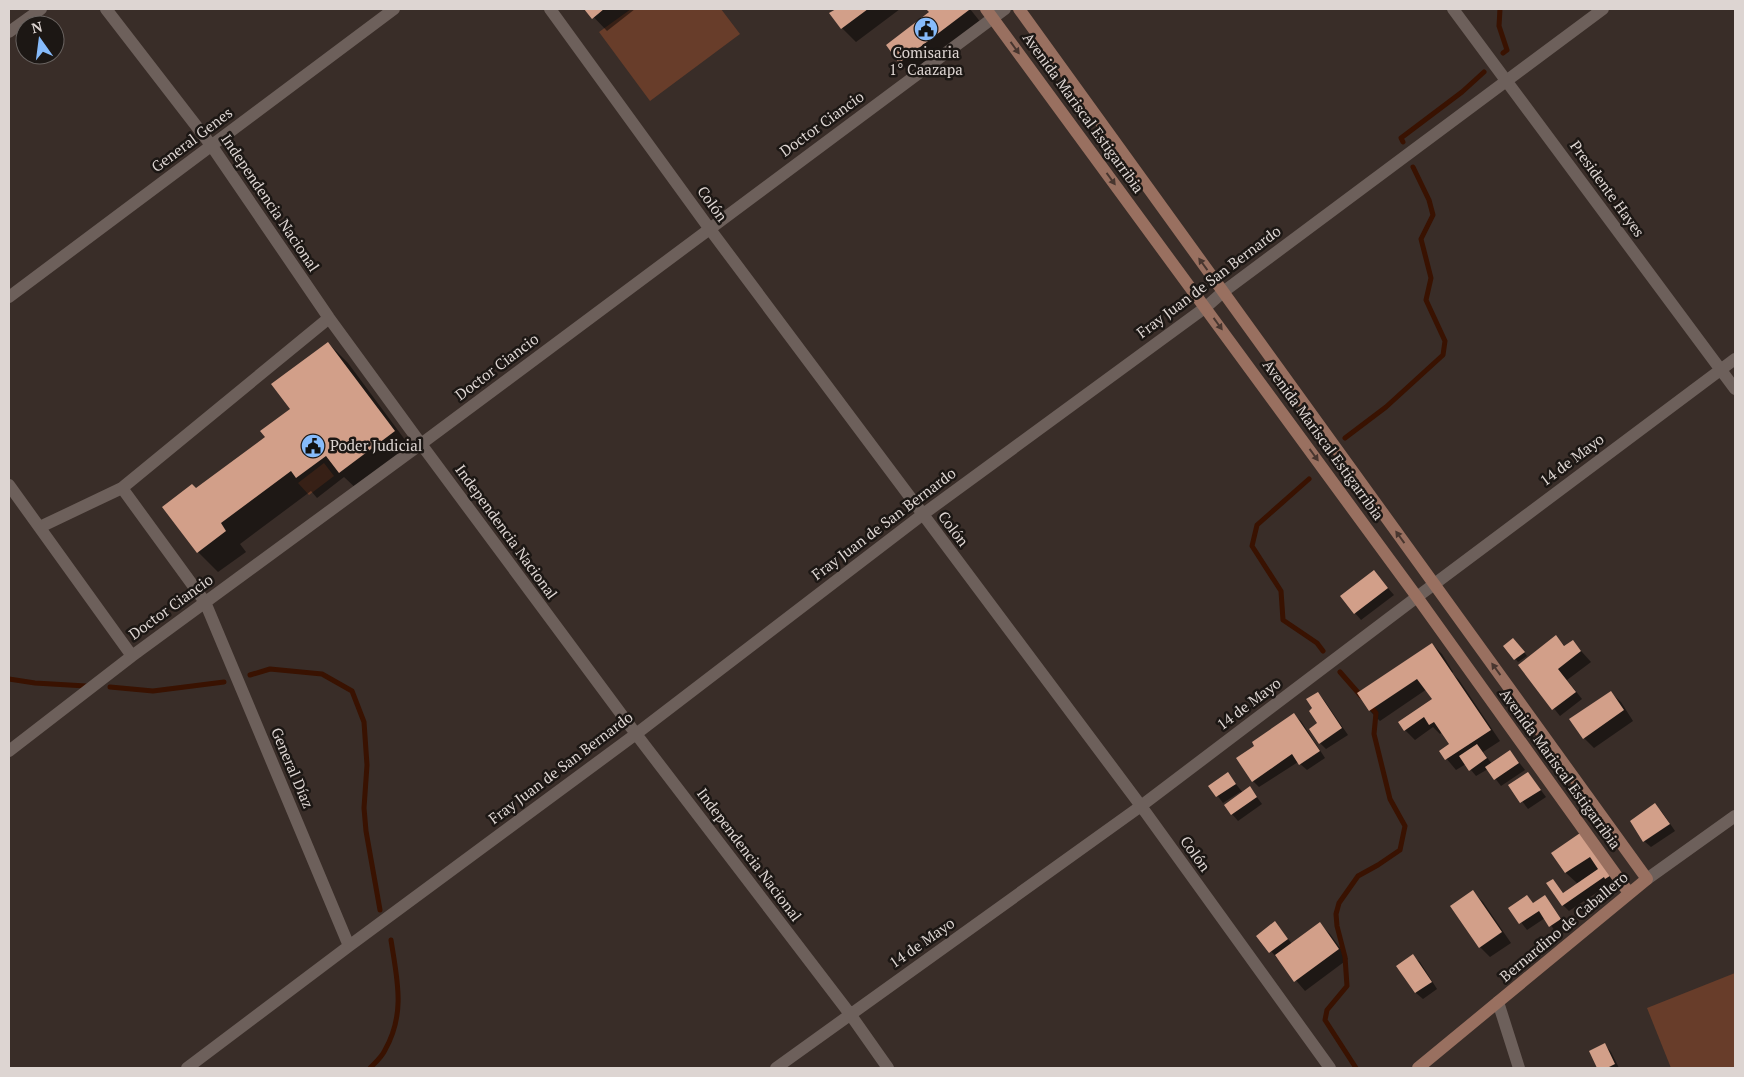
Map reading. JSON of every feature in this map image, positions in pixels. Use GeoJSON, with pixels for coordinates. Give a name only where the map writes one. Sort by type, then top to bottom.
{"type":"FeatureCollection","features":[{"type":"Feature","properties":{"kind":"main road","name":"Avenida Mariscal Estigarribia"},"geometry":{"type":"LineString","coordinates":[[1019,9],[1647,879]]}},
{"type":"Feature","properties":{"kind":"main road","name":"Avenida Mariscal Estigarribia"},"geometry":{"type":"LineString","coordinates":[[989,13],[1417,597],[1629,893]]}},
{"type":"Feature","properties":{"kind":"main road","name":"Bernardino de Caballero"},"geometry":{"type":"LineString","coordinates":[[1418,1068],[1647,879]]}},
{"type":"Feature","properties":{"kind":"street"},"geometry":{"type":"LineString","coordinates":[[9,32],[41,9]]}},
{"type":"Feature","properties":{"kind":"street","name":"Independencia Nacional"},"geometry":{"type":"LineString","coordinates":[[106,9],[211,145],[329,318],[636,734],[850,1014],[888,1068]]}},
{"type":"Feature","properties":{"kind":"street","name":"General Genes"},"geometry":{"type":"LineString","coordinates":[[9,297],[394,9]]}},
{"type":"Feature","properties":{"kind":"street","name":"Colón"},"geometry":{"type":"LineString","coordinates":[[550,9],[709,228],[1141,806],[1330,1068]]}},
{"type":"Feature","properties":{"kind":"street","name":"Doctor Ciancio"},"geometry":{"type":"LineString","coordinates":[[9,751],[132,656],[422,444],[709,228],[989,13],[1005,9]]}},
{"type":"Feature","properties":{"kind":"street","name":"Presidente Hayes"},"geometry":{"type":"LineString","coordinates":[[1453,9],[1735,390]]}},
{"type":"Feature","properties":{"kind":"street","name":"Fray Juan de San Bernardo"},"geometry":{"type":"LineString","coordinates":[[187,1068],[636,734],[922,514],[1206,307],[1223,292],[1603,9]]}},
{"type":"Feature","properties":{"kind":"street"},"geometry":{"type":"LineString","coordinates":[[40,527],[122,488],[329,318]]}},
{"type":"Feature","properties":{"kind":"street","name":"14 de Mayo"},"geometry":{"type":"LineString","coordinates":[[776,1068],[1141,806],[1735,359]]}},
{"type":"Feature","properties":{"kind":"street"},"geometry":{"type":"LineString","coordinates":[[9,485],[132,656]]}},
{"type":"Feature","properties":{"kind":"street","name":"General Díaz"},"geometry":{"type":"LineString","coordinates":[[122,488],[205,602],[349,946]]}},
{"type":"Feature","properties":{"kind":"street","name":"Bernardino de Caballero"},"geometry":{"type":"LineString","coordinates":[[1647,879],[1735,816]]}},
{"type":"Feature","properties":{"kind":"street"},"geometry":{"type":"LineString","coordinates":[[1498,1002],[1519,1068]]}},
{"type":"Feature","properties":{"kind":"shaded area"},"geometry":{"type":"Polygon","coordinates":[[[631,9],[721,9],[740,34],[650,101],[599,32],[631,9]]]}},
{"type":"Feature","properties":{"kind":"shaded area"},"geometry":{"type":"Polygon","coordinates":[[[324,463],[334,476],[309,495],[298,483],[324,463]]]}},
{"type":"Feature","properties":{"kind":"shaded area"},"geometry":{"type":"Polygon","coordinates":[[[1735,973],[1735,1068],[1671,1068],[1647,1008],[1735,973]]]}},
{"type":"Feature","properties":{"kind":"building"},"geometry":{"type":"Polygon","coordinates":[[[584,9],[604,9],[592,19],[584,9]]]}},
{"type":"Feature","properties":{"kind":"building","name":"Comisaria 1° Caazapa"},"geometry":{"type":"Polygon","coordinates":[[[836,9],[868,9],[841,29],[829,13],[836,9]]]}},
{"type":"Feature","properties":{"kind":"building","name":"Comisaria 1° Caazapa"},"geometry":{"type":"Polygon","coordinates":[[[926,9],[969,10],[899,63],[886,45],[929,12],[926,9]]]}},
{"type":"Feature","properties":{"kind":"building","name":"Poder Judicial"},"geometry":{"type":"Polygon","coordinates":[[[328,342],[395,431],[339,473],[326,456],[296,478],[291,471],[221,523],[226,531],[197,553],[162,507],[192,484],[196,488],[265,437],[260,431],[290,409],[271,384],[328,342]]]}},
{"type":"Feature","properties":{"kind":"building"},"geometry":{"type":"Polygon","coordinates":[[[1374,570],[1388,588],[1354,614],[1340,596],[1374,570]]]}},
{"type":"Feature","properties":{"kind":"building"},"geometry":{"type":"Polygon","coordinates":[[[1556,635],[1564,646],[1573,640],[1581,651],[1558,669],[1576,692],[1552,710],[1518,665],[1556,635]]]}},
{"type":"Feature","properties":{"kind":"building"},"geometry":{"type":"Polygon","coordinates":[[[1513,638],[1525,652],[1514,660],[1503,646],[1513,638]]]}},
{"type":"Feature","properties":{"kind":"building"},"geometry":{"type":"Polygon","coordinates":[[[1432,643],[1491,730],[1445,760],[1439,751],[1449,744],[1434,722],[1429,725],[1424,717],[1404,731],[1398,722],[1432,699],[1417,679],[1369,711],[1357,693],[1432,643]]]}},
{"type":"Feature","properties":{"kind":"building"},"geometry":{"type":"Polygon","coordinates":[[[1611,691],[1624,710],[1583,739],[1569,719],[1611,691]]]}},
{"type":"Feature","properties":{"kind":"building"},"geometry":{"type":"Polygon","coordinates":[[[1318,692],[1342,728],[1319,744],[1309,729],[1317,723],[1309,711],[1312,708],[1306,699],[1318,692]]]}},
{"type":"Feature","properties":{"kind":"building"},"geometry":{"type":"Polygon","coordinates":[[[1294,713],[1320,751],[1299,765],[1292,754],[1252,782],[1236,758],[1254,746],[1252,742],[1294,713]]]}},
{"type":"Feature","properties":{"kind":"building"},"geometry":{"type":"Polygon","coordinates":[[[1477,744],[1487,758],[1469,771],[1459,756],[1477,744]]]}},
{"type":"Feature","properties":{"kind":"building"},"geometry":{"type":"Polygon","coordinates":[[[1510,750],[1519,763],[1494,780],[1485,767],[1510,750]]]}},
{"type":"Feature","properties":{"kind":"building"},"geometry":{"type":"Polygon","coordinates":[[[1228,772],[1236,784],[1216,797],[1208,786],[1228,772]]]}},
{"type":"Feature","properties":{"kind":"building"},"geometry":{"type":"Polygon","coordinates":[[[1528,772],[1541,790],[1520,803],[1508,785],[1528,772]]]}},
{"type":"Feature","properties":{"kind":"building"},"geometry":{"type":"Polygon","coordinates":[[[1250,786],[1257,797],[1231,815],[1224,805],[1250,786]]]}},
{"type":"Feature","properties":{"kind":"building"},"geometry":{"type":"Polygon","coordinates":[[[1655,803],[1670,824],[1643,842],[1630,821],[1655,803]]]}},
{"type":"Feature","properties":{"kind":"building"},"geometry":{"type":"Polygon","coordinates":[[[1583,831],[1613,874],[1605,879],[1604,877],[1562,906],[1546,883],[1553,879],[1563,893],[1598,869],[1590,857],[1565,873],[1551,853],[1583,831]]]}},
{"type":"Feature","properties":{"kind":"building"},"geometry":{"type":"Polygon","coordinates":[[[1473,890],[1502,932],[1479,948],[1450,906],[1473,890]]]}},
{"type":"Feature","properties":{"kind":"building"},"geometry":{"type":"Polygon","coordinates":[[[1527,895],[1533,903],[1545,895],[1561,919],[1549,927],[1539,911],[1519,924],[1508,908],[1527,895]]]}},
{"type":"Feature","properties":{"kind":"building"},"geometry":{"type":"Polygon","coordinates":[[[1275,921],[1288,939],[1269,953],[1256,936],[1275,921]]]}},
{"type":"Feature","properties":{"kind":"building"},"geometry":{"type":"Polygon","coordinates":[[[1320,922],[1339,949],[1294,982],[1275,955],[1320,922]]]}},
{"type":"Feature","properties":{"kind":"building"},"geometry":{"type":"Polygon","coordinates":[[[1413,954],[1432,982],[1415,993],[1396,966],[1413,954]]]}},
{"type":"Feature","properties":{"kind":"building"},"geometry":{"type":"Polygon","coordinates":[[[1605,1043],[1615,1064],[1607,1068],[1597,1068],[1589,1051],[1605,1043]]]}},
{"type":"Feature","properties":{"kind":"waterway"},"geometry":{"type":"LineString","coordinates":[[1500,9],[1499,26],[1507,50],[1503,53]]}},
{"type":"Feature","properties":{"kind":"waterway"},"geometry":{"type":"LineString","coordinates":[[1403,142],[1401,138],[1462,92],[1484,72]]}},
{"type":"Feature","properties":{"kind":"waterway"},"geometry":{"type":"LineString","coordinates":[[1345,438],[1386,407],[1443,355],[1445,341],[1426,300],[1431,278],[1421,239],[1433,215],[1429,200],[1413,167]]}},
{"type":"Feature","properties":{"kind":"waterway"},"geometry":{"type":"LineString","coordinates":[[1309,479],[1257,525],[1252,546],[1281,591],[1283,620],[1317,643],[1323,651]]}},
{"type":"Feature","properties":{"kind":"waterway"},"geometry":{"type":"LineString","coordinates":[[250,675],[270,669],[322,674],[352,691],[364,722],[367,765],[364,808],[366,831],[380,910]]}},
{"type":"Feature","properties":{"kind":"waterway"},"geometry":{"type":"LineString","coordinates":[[1340,672],[1361,696]]}},
{"type":"Feature","properties":{"kind":"waterway"},"geometry":{"type":"LineString","coordinates":[[9,679],[35,683],[86,686]]}},
{"type":"Feature","properties":{"kind":"waterway"},"geometry":{"type":"LineString","coordinates":[[110,687],[153,691],[224,682]]}},
{"type":"Feature","properties":{"kind":"waterway"},"geometry":{"type":"LineString","coordinates":[[1356,1068],[1325,1020],[1327,1010],[1347,986],[1345,957],[1336,914],[1339,903],[1358,876],[1400,850],[1405,826],[1390,799],[1374,734],[1376,713],[1368,704]]}},
{"type":"Feature","properties":{"kind":"waterway"},"geometry":{"type":"LineString","coordinates":[[370,1068],[384,1053],[396,1023],[398,996],[391,940]]}},
{"type":"Feature","properties":{"kind":"place","name":"Comisaria 1° Caazapa"},"geometry":{"type":"Point","coordinates":[926,29]}},
{"type":"Feature","properties":{"kind":"place","name":"Poder Judicial"},"geometry":{"type":"Point","coordinates":[313,446]}}]}
